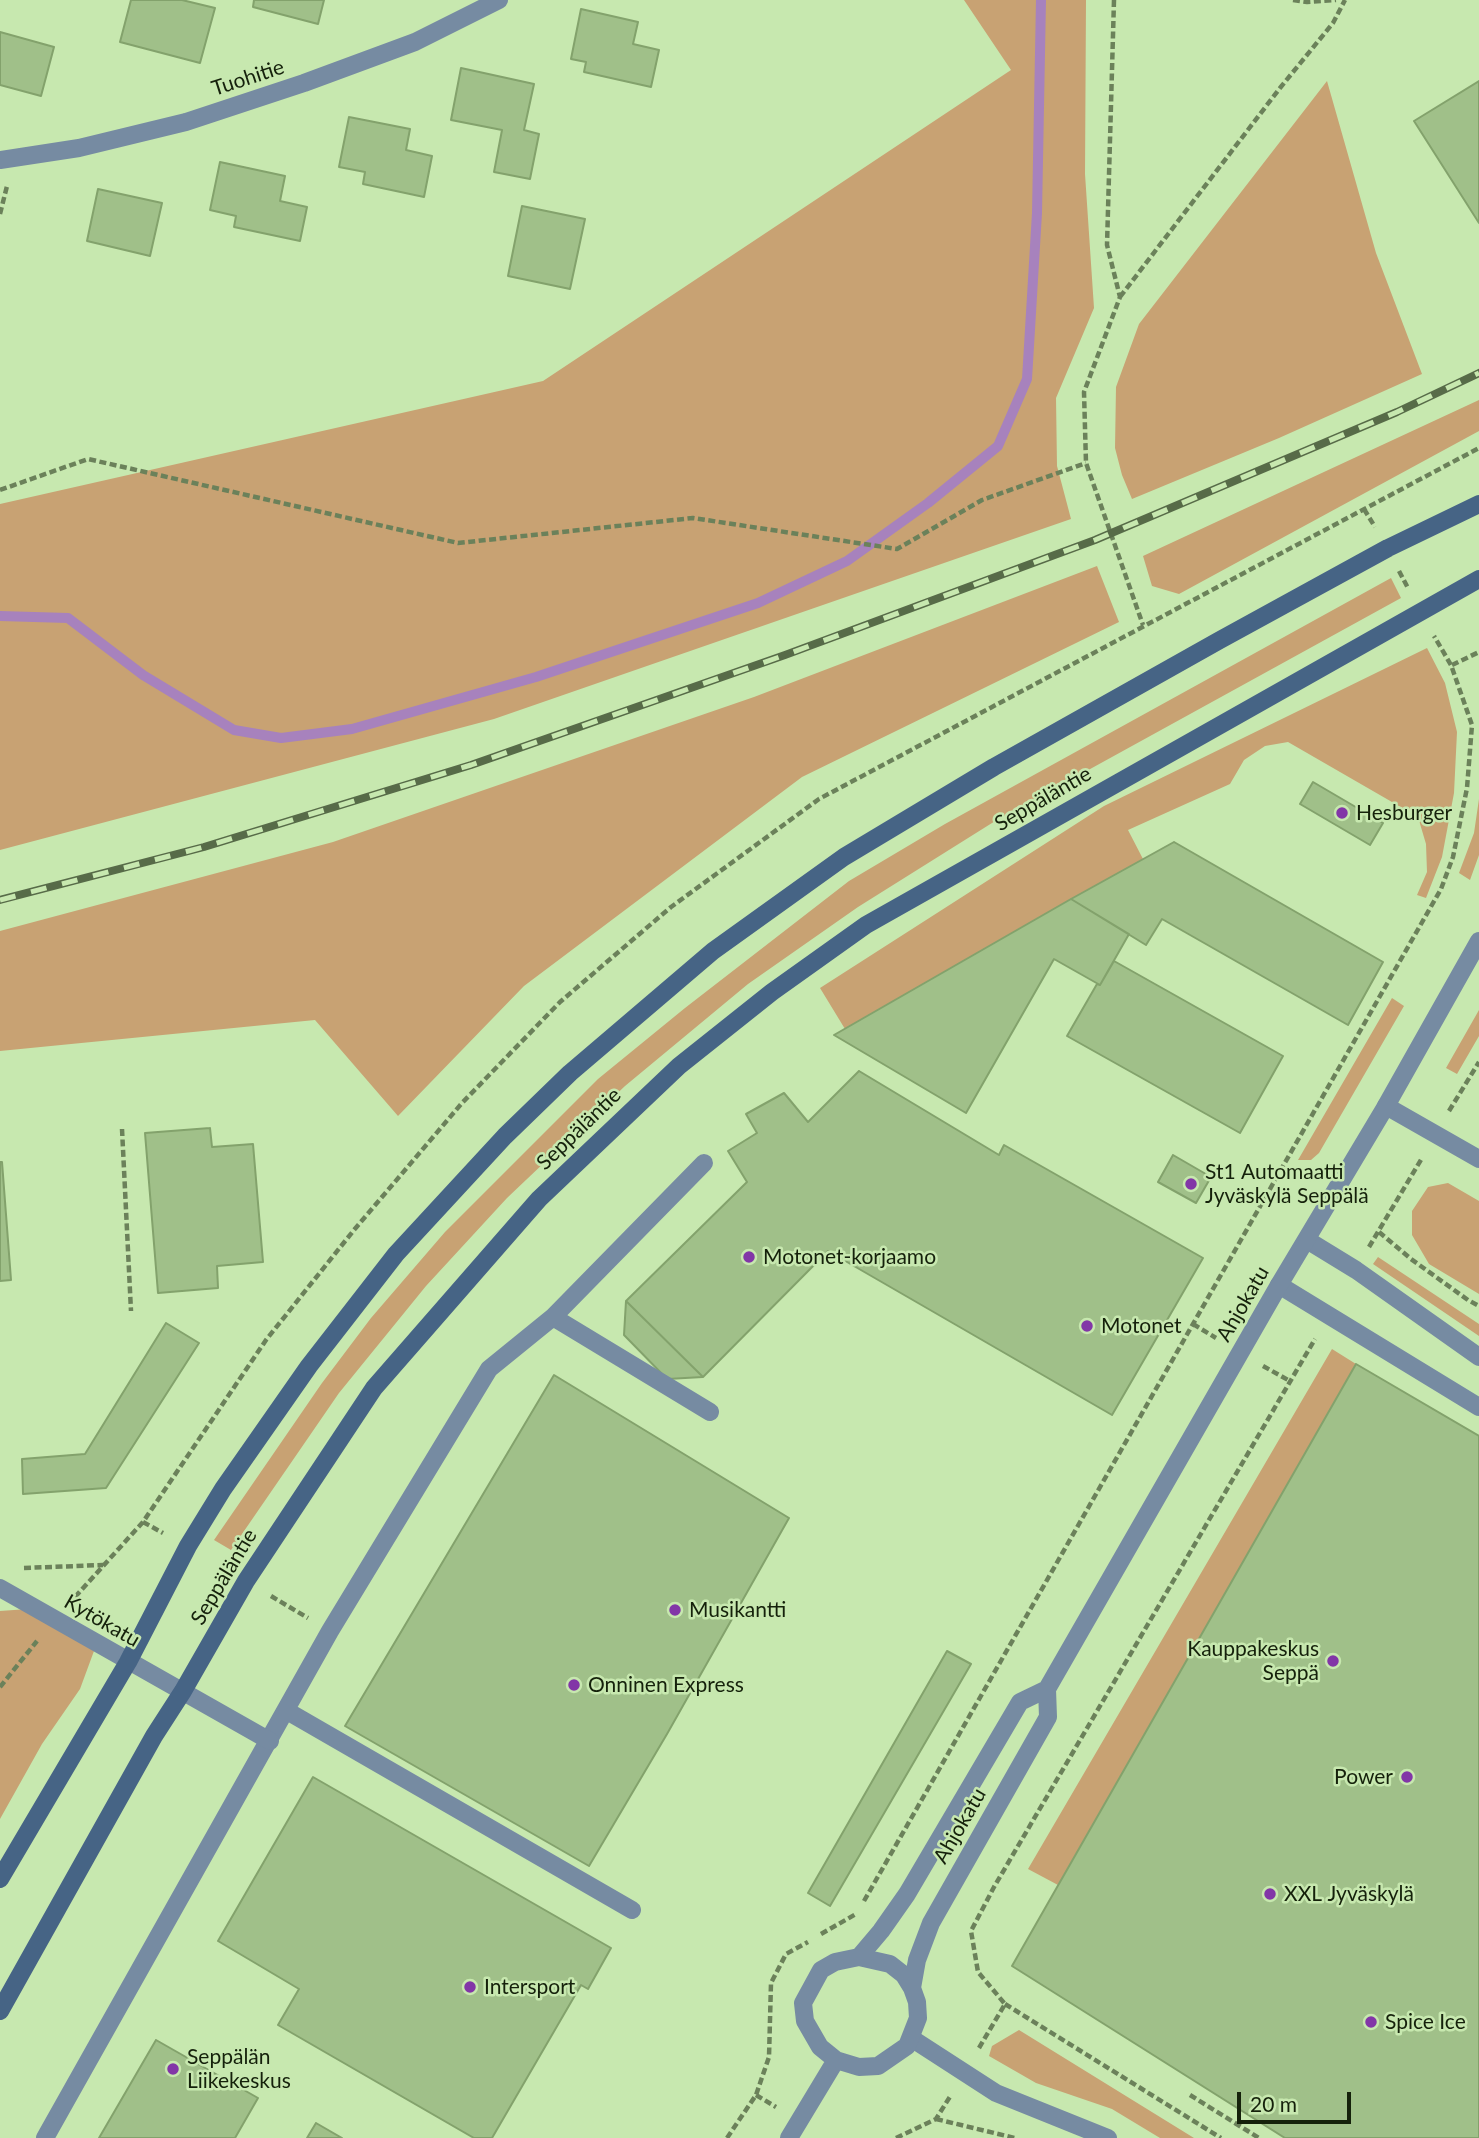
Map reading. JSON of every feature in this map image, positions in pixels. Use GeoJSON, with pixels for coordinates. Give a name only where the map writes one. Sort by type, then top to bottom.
{"type":"FeatureCollection","features":[{"type":"Feature","properties":{"kind":"main road","name":"Seppäläntie"},"geometry":{"type":"LineString","coordinates":[[0,1878],[128,1662],[209,1511],[309,1366],[396,1254],[505,1136],[570,1073],[713,951],[844,857],[994,767],[1388,548],[1478,506]]}},
{"type":"Feature","properties":{"kind":"main road","name":"Seppäläntie"},"geometry":{"type":"LineString","coordinates":[[0,2011],[154,1736],[246,1581],[374,1388],[538,1199],[679,1066],[772,992],[866,925],[1479,579]]}},
{"type":"Feature","properties":{"kind":"street","name":"Tuohitie"},"geometry":{"type":"LineString","coordinates":[[0,160],[79,148],[186,122],[415,42],[499,0]]}},
{"type":"Feature","properties":{"kind":"street","name":"Ahjokatu"},"geometry":{"type":"LineString","coordinates":[[912,1988],[917,1960],[930,1923],[1048,1717],[1047,1689],[1479,941]]}},
{"type":"Feature","properties":{"kind":"street"},"geometry":{"type":"LineString","coordinates":[[1386,1106],[1479,1159]]}},
{"type":"Feature","properties":{"kind":"street"},"geometry":{"type":"LineString","coordinates":[[45,2138],[330,1631],[489,1369],[552,1317],[704,1163]]}},
{"type":"Feature","properties":{"kind":"street"},"geometry":{"type":"LineString","coordinates":[[1307,1240],[1356,1270],[1479,1357]]}},
{"type":"Feature","properties":{"kind":"street"},"geometry":{"type":"LineString","coordinates":[[1279,1285],[1479,1406]]}},
{"type":"Feature","properties":{"kind":"street"},"geometry":{"type":"LineString","coordinates":[[552,1317],[709,1412]]}},
{"type":"Feature","properties":{"kind":"street","name":"Kytökatu"},"geometry":{"type":"LineString","coordinates":[[0,1588],[270,1741]]}},
{"type":"Feature","properties":{"kind":"street","name":"Ahjokatu"},"geometry":{"type":"LineString","coordinates":[[859,1956],[907,1894],[1020,1702],[1047,1689]]}},
{"type":"Feature","properties":{"kind":"street"},"geometry":{"type":"LineString","coordinates":[[287,1711],[632,1910]]}},
{"type":"Feature","properties":{"kind":"street"},"geometry":{"type":"LineString","coordinates":[[859,1956],[890,1964],[904,1975],[912,1988],[918,2018],[911,2038],[907,2046],[878,2066],[859,2067],[836,2060],[820,2047],[805,2021],[803,2003],[821,1970],[835,1962],[859,1956]]}},
{"type":"Feature","properties":{"kind":"street"},"geometry":{"type":"LineString","coordinates":[[911,2038],[996,2093],[1108,2138]]}},
{"type":"Feature","properties":{"kind":"street"},"geometry":{"type":"LineString","coordinates":[[789,2138],[836,2060]]}},
{"type":"Feature","properties":{"kind":"path"},"geometry":{"type":"LineString","coordinates":[[1114,0],[1107,245],[1120,297]]}},
{"type":"Feature","properties":{"kind":"path"},"geometry":{"type":"LineString","coordinates":[[1293,0],[1336,0]]}},
{"type":"Feature","properties":{"kind":"path"},"geometry":{"type":"LineString","coordinates":[[1143,625],[1086,463],[1084,392],[1120,297],[1333,23],[1345,0]]}},
{"type":"Feature","properties":{"kind":"path"},"geometry":{"type":"LineString","coordinates":[[0,489],[88,459],[458,543],[693,518],[897,549],[982,500],[1086,463]]}},
{"type":"Feature","properties":{"kind":"path"},"geometry":{"type":"LineString","coordinates":[[821,1935],[855,1915],[878,1878],[1441,889],[1453,857],[1467,788],[1472,725],[1451,665],[1364,509]]}},
{"type":"Feature","properties":{"kind":"path"},"geometry":{"type":"LineString","coordinates":[[1451,665],[1479,652]]}},
{"type":"Feature","properties":{"kind":"path"},"geometry":{"type":"LineString","coordinates":[[1356,1270],[1479,1062]]}},
{"type":"Feature","properties":{"kind":"path"},"geometry":{"type":"LineString","coordinates":[[122,1129],[131,1311]]}},
{"type":"Feature","properties":{"kind":"path"},"geometry":{"type":"LineString","coordinates":[[1378,1232],[1411,1259],[1479,1306]]}},
{"type":"Feature","properties":{"kind":"path"},"geometry":{"type":"LineString","coordinates":[[1222,2138],[1005,2004],[978,1972],[971,1931],[994,1887],[1328,1316]]}},
{"type":"Feature","properties":{"kind":"path"},"geometry":{"type":"LineString","coordinates":[[15,1568],[104,1565]]}},
{"type":"Feature","properties":{"kind":"path"},"geometry":{"type":"LineString","coordinates":[[727,2138],[756,2095],[769,2057],[771,1983],[786,1954],[809,1941]]}},
{"type":"Feature","properties":{"kind":"path"},"geometry":{"type":"LineString","coordinates":[[896,2138],[936,2119],[1005,2004]]}},
{"type":"Feature","properties":{"kind":"path"},"geometry":{"type":"LineString","coordinates":[[1190,2095],[1259,2138]]}},
{"type":"Feature","properties":{"kind":"path"},"geometry":{"type":"LineString","coordinates":[[936,2119],[1015,2138]]}},
{"type":"Feature","properties":{"kind":"shaded area"},"geometry":{"type":"Polygon","coordinates":[[[964,0],[1086,0],[1085,174],[1094,308],[1056,398],[1057,466],[1071,519],[494,719],[0,850],[0,504],[543,381],[1011,70],[964,0]]]}},
{"type":"Feature","properties":{"kind":"shaded area"},"geometry":{"type":"Polygon","coordinates":[[[1327,81],[1376,253],[1422,374],[1279,438],[1132,499],[1115,448],[1116,387],[1139,324],[1327,81]]]}},
{"type":"Feature","properties":{"kind":"shaded area"},"geometry":{"type":"Polygon","coordinates":[[[1479,400],[1479,431],[1179,594],[1152,586],[1143,556],[1479,400]]]}},
{"type":"Feature","properties":{"kind":"shaded area"},"geometry":{"type":"Polygon","coordinates":[[[1097,566],[1119,622],[802,777],[524,986],[398,1116],[315,1020],[0,1051],[0,931],[333,842],[754,697],[1097,566]]]}},
{"type":"Feature","properties":{"kind":"shaded area"},"geometry":{"type":"Polygon","coordinates":[[[1391,578],[1401,598],[992,823],[858,907],[748,984],[625,1086],[507,1198],[426,1286],[339,1393],[231,1550],[214,1540],[322,1383],[371,1318],[445,1232],[598,1079],[849,881],[945,824],[1391,578]]]}},
{"type":"Feature","properties":{"kind":"shaded area"},"geometry":{"type":"Polygon","coordinates":[[[1427,648],[1445,683],[1457,732],[1454,793],[1442,857],[1426,898],[1417,895],[1427,872],[1426,844],[1418,817],[1288,742],[1265,746],[1244,760],[1230,784],[1128,830],[1143,859],[845,1029],[820,988],[1104,806],[1427,648]]]}},
{"type":"Feature","properties":{"kind":"shaded area"},"geometry":{"type":"Polygon","coordinates":[[[1479,799],[1479,855],[1470,880],[1459,873],[1474,833],[1479,799]]]}},
{"type":"Feature","properties":{"kind":"shaded area"},"geometry":{"type":"Polygon","coordinates":[[[1392,998],[1404,1006],[1319,1153],[1311,1160],[1298,1160],[1392,998]]]}},
{"type":"Feature","properties":{"kind":"shaded area"},"geometry":{"type":"Polygon","coordinates":[[[1479,1010],[1479,1036],[1457,1074],[1446,1068],[1479,1010]]]}},
{"type":"Feature","properties":{"kind":"shaded area"},"geometry":{"type":"Polygon","coordinates":[[[1448,1183],[1479,1201],[1479,1294],[1429,1264],[1412,1235],[1412,1211],[1428,1187],[1448,1183]]]}},
{"type":"Feature","properties":{"kind":"shaded area"},"geometry":{"type":"Polygon","coordinates":[[[1378,1257],[1479,1324],[1479,1336],[1373,1264],[1378,1257]]]}},
{"type":"Feature","properties":{"kind":"shaded area"},"geometry":{"type":"Polygon","coordinates":[[[1332,1349],[1356,1364],[1058,1885],[1028,1869],[1332,1349]]]}},
{"type":"Feature","properties":{"kind":"shaded area"},"geometry":{"type":"Polygon","coordinates":[[[28,1609],[94,1651],[80,1689],[42,1744],[0,1819],[0,1611],[28,1609]]]}},
{"type":"Feature","properties":{"kind":"shaded area"},"geometry":{"type":"Polygon","coordinates":[[[1019,2030],[1194,2138],[1160,2138],[1112,2109],[1036,2083],[989,2056],[992,2046],[1019,2030]]]}},
{"type":"Feature","properties":{"kind":"building"},"geometry":{"type":"Polygon","coordinates":[[[131,0],[182,0],[215,8],[200,63],[120,42],[131,0]]]}},
{"type":"Feature","properties":{"kind":"building"},"geometry":{"type":"Polygon","coordinates":[[[254,0],[324,0],[318,24],[253,7],[254,0]]]}},
{"type":"Feature","properties":{"kind":"building"},"geometry":{"type":"Polygon","coordinates":[[[581,9],[638,22],[633,44],[659,50],[651,87],[584,72],[586,62],[571,59],[581,9]]]}},
{"type":"Feature","properties":{"kind":"building"},"geometry":{"type":"Polygon","coordinates":[[[0,32],[54,47],[41,96],[0,85],[0,32]]]}},
{"type":"Feature","properties":{"kind":"building"},"geometry":{"type":"Polygon","coordinates":[[[461,68],[534,84],[524,130],[539,134],[530,179],[494,172],[502,130],[451,120],[461,68]]]}},
{"type":"Feature","properties":{"kind":"building"},"geometry":{"type":"Polygon","coordinates":[[[1479,81],[1479,223],[1414,121],[1479,81]]]}},
{"type":"Feature","properties":{"kind":"building"},"geometry":{"type":"Polygon","coordinates":[[[349,117],[410,129],[406,150],[432,156],[424,197],[363,184],[365,172],[339,167],[349,117]]]}},
{"type":"Feature","properties":{"kind":"building"},"geometry":{"type":"Polygon","coordinates":[[[220,162],[285,176],[280,201],[307,207],[300,241],[234,227],[236,216],[210,210],[220,162]]]}},
{"type":"Feature","properties":{"kind":"building"},"geometry":{"type":"Polygon","coordinates":[[[98,189],[162,203],[150,256],[87,241],[98,189]]]}},
{"type":"Feature","properties":{"kind":"building"},"geometry":{"type":"Polygon","coordinates":[[[522,206],[585,219],[570,289],[508,276],[522,206]]]}},
{"type":"Feature","properties":{"kind":"building","name":"Hesburger"},"geometry":{"type":"Polygon","coordinates":[[[1313,782],[1383,823],[1370,845],[1300,804],[1313,782]]]}},
{"type":"Feature","properties":{"kind":"building"},"geometry":{"type":"Polygon","coordinates":[[[1174,842],[1383,962],[1348,1025],[1162,919],[1146,945],[1071,899],[1174,842]]]}},
{"type":"Feature","properties":{"kind":"building"},"geometry":{"type":"Polygon","coordinates":[[[1071,899],[1129,934],[1100,985],[1054,959],[966,1113],[834,1035],[1071,899]]]}},
{"type":"Feature","properties":{"kind":"building"},"geometry":{"type":"Polygon","coordinates":[[[1114,961],[1283,1056],[1240,1133],[1067,1036],[1097,984],[1100,985],[1114,961]]]}},
{"type":"Feature","properties":{"kind":"building"},"geometry":{"type":"Polygon","coordinates":[[[859,1071],[999,1155],[1004,1145],[1203,1258],[1112,1415],[828,1251],[703,1377],[626,1301],[747,1182],[728,1151],[757,1133],[746,1114],[784,1093],[808,1122],[859,1071]]]}},
{"type":"Feature","properties":{"kind":"building"},"geometry":{"type":"Polygon","coordinates":[[[210,1128],[212,1147],[253,1144],[263,1262],[217,1266],[218,1288],[158,1293],[145,1133],[210,1128]]]}},
{"type":"Feature","properties":{"kind":"building"},"geometry":{"type":"Polygon","coordinates":[[[1173,1155],[1211,1177],[1196,1203],[1158,1182],[1173,1155]]]}},
{"type":"Feature","properties":{"kind":"building"},"geometry":{"type":"Polygon","coordinates":[[[0,1162],[11,1280],[0,1281],[0,1162]]]}},
{"type":"Feature","properties":{"kind":"building"},"geometry":{"type":"Polygon","coordinates":[[[626,1301],[703,1377],[667,1379],[624,1335],[626,1301]]]}},
{"type":"Feature","properties":{"kind":"building"},"geometry":{"type":"Polygon","coordinates":[[[166,1323],[199,1343],[106,1488],[23,1494],[22,1459],[85,1454],[166,1323]]]}},
{"type":"Feature","properties":{"kind":"building","name":"Kauppakeskus Seppä"},"geometry":{"type":"Polygon","coordinates":[[[1356,1364],[1479,1436],[1479,2138],[1285,2138],[1012,1966],[1356,1364]]]}},
{"type":"Feature","properties":{"kind":"building"},"geometry":{"type":"Polygon","coordinates":[[[554,1375],[789,1518],[589,1866],[345,1726],[554,1375]]]}},
{"type":"Feature","properties":{"kind":"building"},"geometry":{"type":"Polygon","coordinates":[[[947,1651],[971,1664],[830,1906],[808,1893],[947,1651]]]}},
{"type":"Feature","properties":{"kind":"building"},"geometry":{"type":"Polygon","coordinates":[[[313,1777],[611,1948],[588,1989],[581,1985],[492,2138],[474,2138],[278,2025],[299,1989],[218,1941],[313,1777]]]}},
{"type":"Feature","properties":{"kind":"building","name":"Seppälän Liikekeskus"},"geometry":{"type":"Polygon","coordinates":[[[156,2040],[258,2098],[235,2138],[99,2138],[156,2040]]]}},
{"type":"Feature","properties":{"kind":"building","name":"Seppälän Liikekeskus"},"geometry":{"type":"Polygon","coordinates":[[[316,2123],[342,2138],[307,2138],[316,2123]]]}},
{"type":"Feature","properties":{"kind":"waterway"},"geometry":{"type":"LineString","coordinates":[[0,616],[68,618],[143,675],[234,730],[281,738],[352,729],[536,677],[758,603],[847,561],[928,503],[998,446],[1027,379],[1037,213],[1041,0]]}},
{"type":"Feature","properties":{"kind":"railway"},"geometry":{"type":"LineString","coordinates":[[0,900],[204,847],[471,765],[785,655],[1095,540],[1397,412],[1479,373]]}},
{"type":"Feature","properties":{"kind":"place","name":"Hesburger"},"geometry":{"type":"Point","coordinates":[1342,813]}},
{"type":"Feature","properties":{"kind":"place","name":"St1 Automaatti Jyväskylä Seppälä"},"geometry":{"type":"Point","coordinates":[1191,1184]}},
{"type":"Feature","properties":{"kind":"place","name":"Motonet-korjaamo"},"geometry":{"type":"Point","coordinates":[749,1257]}},
{"type":"Feature","properties":{"kind":"place","name":"Motonet"},"geometry":{"type":"Point","coordinates":[1087,1326]}},
{"type":"Feature","properties":{"kind":"place","name":"Musikantti"},"geometry":{"type":"Point","coordinates":[675,1610]}},
{"type":"Feature","properties":{"kind":"place","name":"Kauppakeskus Seppä"},"geometry":{"type":"Point","coordinates":[1333,1661]}},
{"type":"Feature","properties":{"kind":"place","name":"Onninen Express"},"geometry":{"type":"Point","coordinates":[574,1685]}},
{"type":"Feature","properties":{"kind":"place","name":"Power"},"geometry":{"type":"Point","coordinates":[1407,1777]}},
{"type":"Feature","properties":{"kind":"place","name":"XXL Jyväskylä"},"geometry":{"type":"Point","coordinates":[1270,1894]}},
{"type":"Feature","properties":{"kind":"place","name":"Intersport"},"geometry":{"type":"Point","coordinates":[470,1987]}},
{"type":"Feature","properties":{"kind":"place","name":"Spice Ice"},"geometry":{"type":"Point","coordinates":[1371,2022]}},
{"type":"Feature","properties":{"kind":"place","name":"Seppälän Liikekeskus"},"geometry":{"type":"Point","coordinates":[173,2069]}}]}
